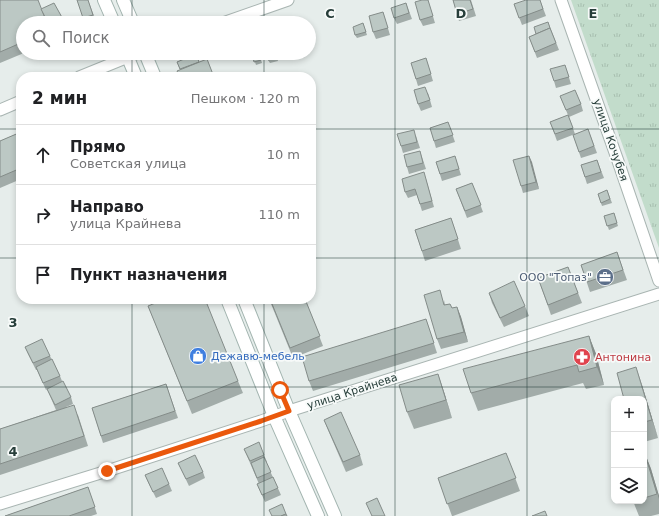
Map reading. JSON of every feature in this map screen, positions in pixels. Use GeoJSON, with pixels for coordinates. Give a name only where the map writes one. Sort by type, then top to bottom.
{"type":"FeatureCollection","features":[{"type":"Feature","properties":{"kind":"street"},"geometry":{"type":"LineString","coordinates":[[104,0],[111,16]]}},
{"type":"Feature","properties":{"kind":"street"},"geometry":{"type":"LineString","coordinates":[[123,0],[130,16]]}},
{"type":"Feature","properties":{"kind":"street"},"geometry":{"type":"LineString","coordinates":[[243,16],[288,0]]}},
{"type":"Feature","properties":{"kind":"street","name":"улица Кочубея"},"geometry":{"type":"LineString","coordinates":[[561,0],[659,281]]}},
{"type":"Feature","properties":{"kind":"street"},"geometry":{"type":"LineString","coordinates":[[90,72],[117,60]]}},
{"type":"Feature","properties":{"kind":"street"},"geometry":{"type":"LineString","coordinates":[[132,60],[135,72]]}},
{"type":"Feature","properties":{"kind":"street"},"geometry":{"type":"LineString","coordinates":[[148,60],[153,72]]}},
{"type":"Feature","properties":{"kind":"street"},"geometry":{"type":"LineString","coordinates":[[0,110],[16,103]]}},
{"type":"Feature","properties":{"kind":"street","name":"улица Крайнева"},"geometry":{"type":"LineString","coordinates":[[0,504],[659,294]]}},
{"type":"Feature","properties":{"kind":"street"},"geometry":{"type":"LineString","coordinates":[[229,304],[274,416],[318,516]]}},
{"type":"Feature","properties":{"kind":"street"},"geometry":{"type":"LineString","coordinates":[[246,304],[289,411],[335,516]]}},
{"type":"Feature","properties":{"kind":"green space"},"geometry":{"type":"Polygon","coordinates":[[[571,0],[659,0],[659,248],[571,0]]]}},
{"type":"Feature","properties":{"kind":"building"},"geometry":{"type":"Polygon","coordinates":[[[0,0],[38,0],[44,16],[16,16],[16,45],[0,52],[0,0]]]}},
{"type":"Feature","properties":{"kind":"building"},"geometry":{"type":"Polygon","coordinates":[[[77,0],[88,0],[93,15],[82,16],[77,0]]]}},
{"type":"Feature","properties":{"kind":"building"},"geometry":{"type":"Polygon","coordinates":[[[428,0],[433,16],[420,20],[415,2],[428,0]]]}},
{"type":"Feature","properties":{"kind":"building"},"geometry":{"type":"Polygon","coordinates":[[[453,0],[470,0],[473,9],[457,14],[453,0]]]}},
{"type":"Feature","properties":{"kind":"building"},"geometry":{"type":"Polygon","coordinates":[[[526,0],[540,0],[543,9],[519,18],[514,4],[526,0]]]}},
{"type":"Feature","properties":{"kind":"building"},"geometry":{"type":"Polygon","coordinates":[[[54,3],[61,16],[44,16],[41,9],[54,3]]]}},
{"type":"Feature","properties":{"kind":"building"},"geometry":{"type":"Polygon","coordinates":[[[406,3],[409,13],[394,18],[391,8],[406,3]]]}},
{"type":"Feature","properties":{"kind":"building"},"geometry":{"type":"Polygon","coordinates":[[[383,12],[388,28],[373,32],[369,16],[383,12]]]}},
{"type":"Feature","properties":{"kind":"building"},"geometry":{"type":"Polygon","coordinates":[[[548,22],[550,28],[536,34],[534,27],[548,22]]]}},
{"type":"Feature","properties":{"kind":"building"},"geometry":{"type":"Polygon","coordinates":[[[363,23],[366,32],[355,35],[353,27],[363,23]]]}},
{"type":"Feature","properties":{"kind":"building"},"geometry":{"type":"Polygon","coordinates":[[[550,28],[556,43],[535,52],[529,37],[550,28]]]}},
{"type":"Feature","properties":{"kind":"building"},"geometry":{"type":"Polygon","coordinates":[[[426,58],[431,74],[416,79],[411,63],[426,58]]]}},
{"type":"Feature","properties":{"kind":"building"},"geometry":{"type":"Polygon","coordinates":[[[182,60],[198,60],[199,62],[180,69],[177,62],[182,60]]]}},
{"type":"Feature","properties":{"kind":"building"},"geometry":{"type":"Polygon","coordinates":[[[207,60],[212,72],[178,72],[207,60]]]}},
{"type":"Feature","properties":{"kind":"building"},"geometry":{"type":"Polygon","coordinates":[[[565,65],[569,77],[554,81],[550,69],[565,65]]]}},
{"type":"Feature","properties":{"kind":"building"},"geometry":{"type":"Polygon","coordinates":[[[425,87],[430,100],[418,104],[414,90],[425,87]]]}},
{"type":"Feature","properties":{"kind":"building"},"geometry":{"type":"Polygon","coordinates":[[[575,90],[581,104],[566,110],[560,96],[575,90]]]}},
{"type":"Feature","properties":{"kind":"building"},"geometry":{"type":"Polygon","coordinates":[[[568,115],[573,128],[555,134],[550,122],[568,115]]]}},
{"type":"Feature","properties":{"kind":"building"},"geometry":{"type":"Polygon","coordinates":[[[448,122],[453,135],[434,141],[430,128],[448,122]]]}},
{"type":"Feature","properties":{"kind":"building"},"geometry":{"type":"Polygon","coordinates":[[[588,129],[594,146],[579,152],[573,135],[588,129]]]}},
{"type":"Feature","properties":{"kind":"building"},"geometry":{"type":"Polygon","coordinates":[[[414,130],[417,142],[401,146],[397,134],[414,130]]]}},
{"type":"Feature","properties":{"kind":"building"},"geometry":{"type":"Polygon","coordinates":[[[16,134],[16,170],[0,177],[0,141],[16,134]]]}},
{"type":"Feature","properties":{"kind":"building"},"geometry":{"type":"Polygon","coordinates":[[[420,151],[423,163],[407,167],[404,155],[420,151]]]}},
{"type":"Feature","properties":{"kind":"building"},"geometry":{"type":"Polygon","coordinates":[[[455,156],[459,169],[440,174],[436,162],[455,156]]]}},
{"type":"Feature","properties":{"kind":"building"},"geometry":{"type":"Polygon","coordinates":[[[529,156],[536,182],[521,186],[513,160],[529,156]]]}},
{"type":"Feature","properties":{"kind":"building"},"geometry":{"type":"Polygon","coordinates":[[[597,160],[601,172],[585,177],[581,165],[597,160]]]}},
{"type":"Feature","properties":{"kind":"building"},"geometry":{"type":"Polygon","coordinates":[[[424,172],[432,201],[420,204],[415,189],[405,192],[402,179],[424,172]]]}},
{"type":"Feature","properties":{"kind":"building"},"geometry":{"type":"Polygon","coordinates":[[[472,183],[481,205],[465,211],[456,189],[472,183]]]}},
{"type":"Feature","properties":{"kind":"building"},"geometry":{"type":"Polygon","coordinates":[[[607,190],[610,199],[601,203],[598,194],[607,190]]]}},
{"type":"Feature","properties":{"kind":"building"},"geometry":{"type":"Polygon","coordinates":[[[614,213],[617,223],[607,226],[604,216],[614,213]]]}},
{"type":"Feature","properties":{"kind":"building"},"geometry":{"type":"Polygon","coordinates":[[[451,218],[458,239],[422,251],[415,230],[451,218]]]}},
{"type":"Feature","properties":{"kind":"building"},"geometry":{"type":"Polygon","coordinates":[[[617,252],[623,270],[587,282],[581,265],[617,252]]]}},
{"type":"Feature","properties":{"kind":"building"},"geometry":{"type":"Polygon","coordinates":[[[568,267],[578,293],[548,305],[538,278],[568,267]]]}},
{"type":"Feature","properties":{"kind":"building"},"geometry":{"type":"Polygon","coordinates":[[[514,281],[525,306],[500,318],[489,293],[514,281]]]}},
{"type":"Feature","properties":{"kind":"building"},"geometry":{"type":"Polygon","coordinates":[[[440,290],[444,305],[450,304],[452,308],[457,307],[464,332],[437,339],[424,295],[440,290]]]}},
{"type":"Feature","properties":{"kind":"building","name":"Дежавю-мебель"},"geometry":{"type":"Polygon","coordinates":[[[153,304],[207,304],[238,381],[187,401],[148,306],[153,304]]]}},
{"type":"Feature","properties":{"kind":"building"},"geometry":{"type":"Polygon","coordinates":[[[272,304],[307,304],[320,336],[290,348],[272,304]]]}},
{"type":"Feature","properties":{"kind":"building"},"geometry":{"type":"Polygon","coordinates":[[[426,319],[434,343],[309,381],[302,357],[426,319]]]}},
{"type":"Feature","properties":{"kind":"building"},"geometry":{"type":"Polygon","coordinates":[[[589,336],[597,367],[579,372],[577,365],[471,393],[463,369],[589,336]]]}},
{"type":"Feature","properties":{"kind":"building"},"geometry":{"type":"Polygon","coordinates":[[[42,339],[50,356],[33,363],[25,347],[42,339]]]}},
{"type":"Feature","properties":{"kind":"building"},"geometry":{"type":"Polygon","coordinates":[[[52,359],[60,376],[43,383],[36,367],[52,359]]]}},
{"type":"Feature","properties":{"kind":"building"},"geometry":{"type":"Polygon","coordinates":[[[636,367],[645,396],[623,396],[617,373],[636,367]]]}},
{"type":"Feature","properties":{"kind":"building"},"geometry":{"type":"Polygon","coordinates":[[[438,374],[446,400],[407,412],[399,385],[438,374]]]}},
{"type":"Feature","properties":{"kind":"building"},"geometry":{"type":"Polygon","coordinates":[[[63,381],[71,397],[55,405],[47,389],[63,381]]]}},
{"type":"Feature","properties":{"kind":"building"},"geometry":{"type":"Polygon","coordinates":[[[166,384],[175,411],[101,436],[92,408],[166,384]]]}},
{"type":"Feature","properties":{"kind":"building"},"geometry":{"type":"Polygon","coordinates":[[[647,403],[652,420],[647,421],[647,403]]]}},
{"type":"Feature","properties":{"kind":"building"},"geometry":{"type":"Polygon","coordinates":[[[74,405],[84,436],[0,464],[0,429],[74,405]]]}},
{"type":"Feature","properties":{"kind":"building"},"geometry":{"type":"Polygon","coordinates":[[[341,412],[360,455],[343,462],[324,420],[341,412]]]}},
{"type":"Feature","properties":{"kind":"building"},"geometry":{"type":"Polygon","coordinates":[[[259,442],[264,455],[250,461],[244,449],[259,442]]]}},
{"type":"Feature","properties":{"kind":"building"},"geometry":{"type":"Polygon","coordinates":[[[506,453],[516,478],[447,504],[438,478],[506,453]]]}},
{"type":"Feature","properties":{"kind":"building"},"geometry":{"type":"Polygon","coordinates":[[[195,455],[203,472],[186,479],[178,463],[195,455]]]}},
{"type":"Feature","properties":{"kind":"building"},"geometry":{"type":"Polygon","coordinates":[[[264,457],[271,472],[257,478],[251,463],[264,457]]]}},
{"type":"Feature","properties":{"kind":"building"},"geometry":{"type":"Polygon","coordinates":[[[647,461],[657,494],[647,497],[647,461]]]}},
{"type":"Feature","properties":{"kind":"building"},"geometry":{"type":"Polygon","coordinates":[[[162,468],[169,484],[153,492],[145,475],[162,468]]]}},
{"type":"Feature","properties":{"kind":"building"},"geometry":{"type":"Polygon","coordinates":[[[273,477],[278,488],[262,495],[257,484],[273,477]]]}},
{"type":"Feature","properties":{"kind":"building"},"geometry":{"type":"Polygon","coordinates":[[[88,487],[95,507],[69,516],[5,516],[88,487]]]}},
{"type":"Feature","properties":{"kind":"building"},"geometry":{"type":"Polygon","coordinates":[[[377,498],[385,516],[372,516],[366,503],[377,498]]]}},
{"type":"Feature","properties":{"kind":"building"},"geometry":{"type":"Polygon","coordinates":[[[282,504],[286,514],[281,516],[272,516],[269,510],[282,504]]]}},
{"type":"Feature","properties":{"kind":"building"},"geometry":{"type":"Polygon","coordinates":[[[545,511],[547,516],[532,516],[545,511]]]}},
{"type":"Feature","properties":{"kind":"place","name":"ООО \"Топаз\""},"geometry":{"type":"Point","coordinates":[605,277]}},
{"type":"Feature","properties":{"kind":"place","name":"Дежавю-мебель"},"geometry":{"type":"Point","coordinates":[198,356]}},
{"type":"Feature","properties":{"kind":"place","name":"Антонина"},"geometry":{"type":"Point","coordinates":[582,357]}},
{"type":"Feature","properties":{"kind":"route"},"geometry":{"type":"LineString","coordinates":[[107,471],[289,411],[280,390]]}}]}
